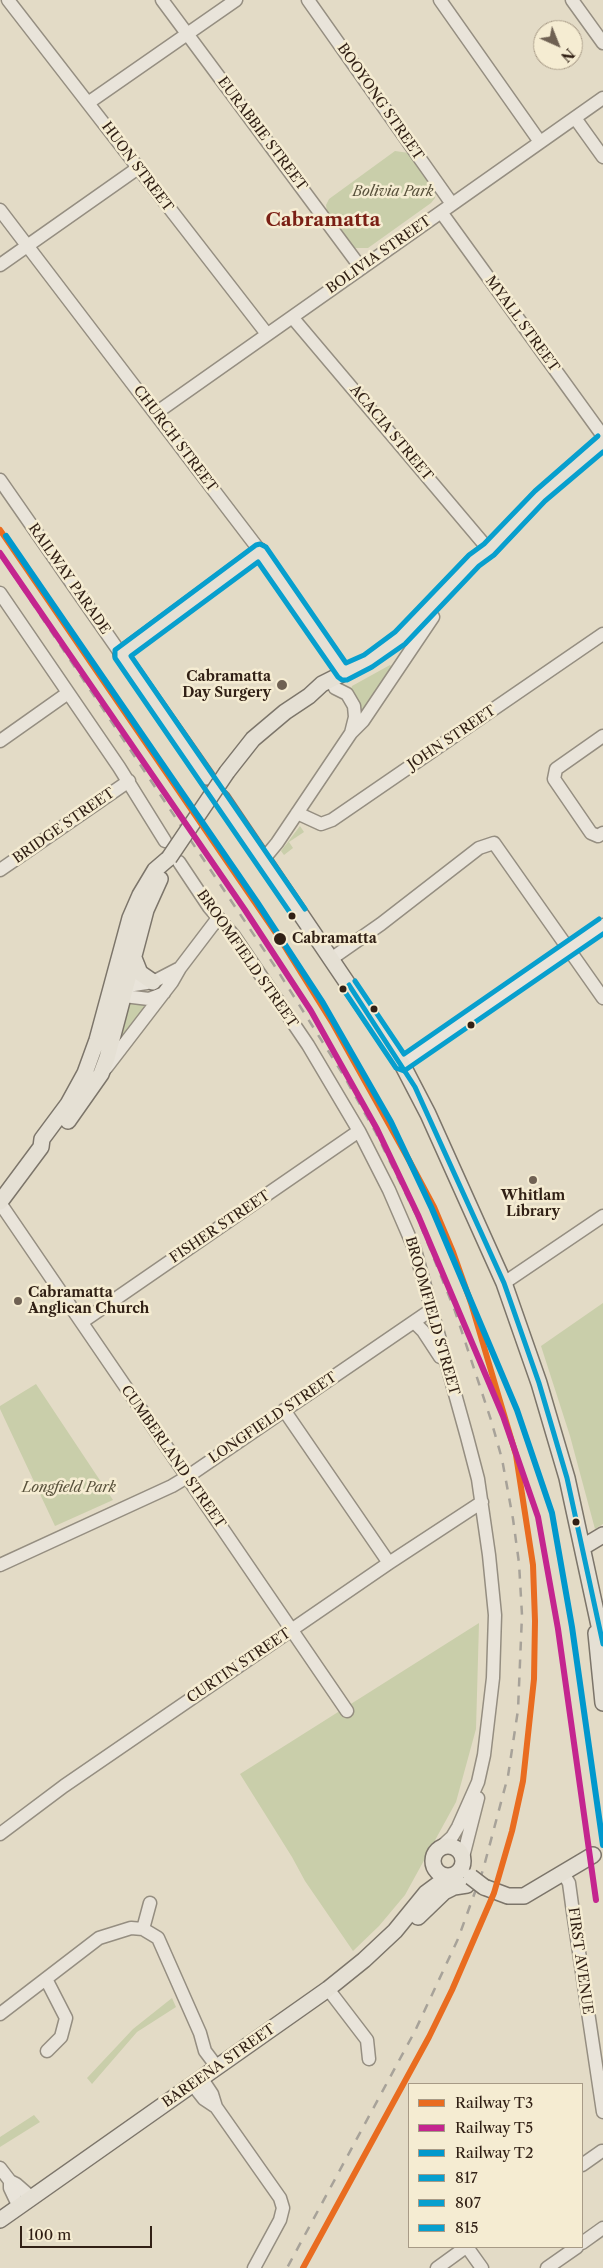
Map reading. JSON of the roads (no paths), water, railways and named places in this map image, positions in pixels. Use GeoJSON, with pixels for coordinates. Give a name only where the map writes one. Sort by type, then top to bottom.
{"type":"FeatureCollection","features":[{"type":"Feature","properties":{"kind":"main road"},"geometry":{"type":"LineString","coordinates":[[41,1147],[50,1144],[101,1074],[114,1036],[118,989],[130,918],[140,895],[158,873],[174,860],[227,772],[248,744],[322,684],[368,661],[400,638],[474,560],[489,550],[559,478],[603,442]]}},
{"type":"Feature","properties":{"kind":"main road"},"geometry":{"type":"LineString","coordinates":[[309,696],[335,688],[376,667],[396,653],[433,617],[481,564],[489,550]]}},
{"type":"Feature","properties":{"kind":"main road"},"geometry":{"type":"LineString","coordinates":[[121,654],[260,551]]}},
{"type":"Feature","properties":{"kind":"main road","name":"CHURCH STREET"},"geometry":{"type":"LineString","coordinates":[[260,551],[344,673]]}},
{"type":"Feature","properties":{"kind":"main road","name":"RAILWAY PARADE"},"geometry":{"type":"LineString","coordinates":[[121,654],[207,777]]}},
{"type":"Feature","properties":{"kind":"main road"},"geometry":{"type":"LineString","coordinates":[[222,798],[402,1064],[428,1114],[504,1283],[542,1393],[568,1478],[603,1644]]}},
{"type":"Feature","properties":{"kind":"main road"},"geometry":{"type":"LineString","coordinates":[[0,1202],[41,1147],[42,1139],[68,1104],[90,1062],[118,989],[134,958],[158,873]]}},
{"type":"Feature","properties":{"kind":"main road"},"geometry":{"type":"LineString","coordinates":[[134,958],[140,973],[158,987]]}},
{"type":"Feature","properties":{"kind":"main road"},"geometry":{"type":"LineString","coordinates":[[583,1547],[603,1535]]}},
{"type":"Feature","properties":{"kind":"main road"},"geometry":{"type":"LineString","coordinates":[[595,1607],[597,1656],[603,1703]]}},
{"type":"Feature","properties":{"kind":"main road"},"geometry":{"type":"LineString","coordinates":[[478,1885],[456,1847],[449,1845],[440,1848],[434,1855],[433,1862],[437,1871],[442,1875],[478,1885],[514,1891],[553,1880],[598,1854]]}},
{"type":"Feature","properties":{"kind":"main road"},"geometry":{"type":"LineString","coordinates":[[553,1880],[565,1862],[598,1854]]}},
{"type":"Feature","properties":{"kind":"main road"},"geometry":{"type":"LineString","coordinates":[[451,1876],[460,1870],[463,1859]]}},
{"type":"Feature","properties":{"kind":"main road","name":"BAREENA STREET"},"geometry":{"type":"LineString","coordinates":[[0,2220],[198,2082],[220,2064],[328,1989],[359,1964],[395,1931],[423,1896],[432,1875],[433,1862]]}},
{"type":"Feature","properties":{"kind":"main road","name":"BAREENA STREET"},"geometry":{"type":"LineString","coordinates":[[423,1896],[451,1876]]}},
{"type":"Feature","properties":{"kind":"main road"},"geometry":{"type":"LineString","coordinates":[[359,1964],[399,1936],[441,1894],[454,1887],[478,1885]]}},
{"type":"Feature","properties":{"kind":"street","name":"HUON STREET"},"geometry":{"type":"LineString","coordinates":[[8,0],[267,334]]}},
{"type":"Feature","properties":{"kind":"street","name":"EURABBIE STREET"},"geometry":{"type":"LineString","coordinates":[[162,0],[362,268]]}},
{"type":"Feature","properties":{"kind":"street"},"geometry":{"type":"LineString","coordinates":[[88,103],[236,0]]}},
{"type":"Feature","properties":{"kind":"street","name":"BOOYONG STREET"},"geometry":{"type":"LineString","coordinates":[[308,0],[452,204]]}},
{"type":"Feature","properties":{"kind":"street"},"geometry":{"type":"LineString","coordinates":[[440,0],[540,142]]}},
{"type":"Feature","properties":{"kind":"street"},"geometry":{"type":"LineString","coordinates":[[572,0],[603,43]]}},
{"type":"Feature","properties":{"kind":"street","name":"BOLIVIA STREET"},"geometry":{"type":"LineString","coordinates":[[156,413],[603,98]]}},
{"type":"Feature","properties":{"kind":"street"},"geometry":{"type":"LineString","coordinates":[[575,118],[603,158]]}},
{"type":"Feature","properties":{"kind":"street"},"geometry":{"type":"LineString","coordinates":[[0,265],[138,168]]}},
{"type":"Feature","properties":{"kind":"street","name":"CHURCH STREET"},"geometry":{"type":"LineString","coordinates":[[0,210],[260,551]]}},
{"type":"Feature","properties":{"kind":"street","name":"MYALL STREET"},"geometry":{"type":"LineString","coordinates":[[441,212],[603,436]]}},
{"type":"Feature","properties":{"kind":"street","name":"ACACIA STREET"},"geometry":{"type":"LineString","coordinates":[[292,317],[489,550]]}},
{"type":"Feature","properties":{"kind":"street","name":"RAILWAY PARADE"},"geometry":{"type":"LineString","coordinates":[[0,480],[121,654]]}},
{"type":"Feature","properties":{"kind":"street"},"geometry":{"type":"LineString","coordinates":[[0,593],[128,781],[165,841]]}},
{"type":"Feature","properties":{"kind":"street"},"geometry":{"type":"LineString","coordinates":[[263,860],[351,733],[363,721],[433,617]]}},
{"type":"Feature","properties":{"kind":"street","name":"JOHN STREET"},"geometry":{"type":"LineString","coordinates":[[297,813],[320,824],[332,820],[603,634]]}},
{"type":"Feature","properties":{"kind":"street"},"geometry":{"type":"LineString","coordinates":[[335,688],[347,694],[354,706],[355,717],[351,733]]}},
{"type":"Feature","properties":{"kind":"street"},"geometry":{"type":"LineString","coordinates":[[0,741],[68,693]]}},
{"type":"Feature","properties":{"kind":"street"},"geometry":{"type":"LineString","coordinates":[[603,736],[556,769],[556,783],[591,833],[598,836],[603,833]]}},
{"type":"Feature","properties":{"kind":"street","name":"BRIDGE STREET"},"geometry":{"type":"LineString","coordinates":[[0,870],[128,781]]}},
{"type":"Feature","properties":{"kind":"street"},"geometry":{"type":"LineString","coordinates":[[331,959],[381,924],[479,848],[494,843],[603,998]]}},
{"type":"Feature","properties":{"kind":"street","name":"BROOMFIELD STREET"},"geometry":{"type":"LineString","coordinates":[[174,860],[234,936],[308,1046],[359,1131],[410,1237],[478,1479],[486,1526],[495,1615],[493,1678],[481,1770]]}},
{"type":"Feature","properties":{"kind":"street"},"geometry":{"type":"LineString","coordinates":[[101,1074],[158,987],[180,968],[218,918]]}},
{"type":"Feature","properties":{"kind":"street"},"geometry":{"type":"LineString","coordinates":[[402,1064],[603,925]]}},
{"type":"Feature","properties":{"kind":"street"},"geometry":{"type":"LineString","coordinates":[[118,989],[158,987]]}},
{"type":"Feature","properties":{"kind":"street","name":"FISHER STREET"},"geometry":{"type":"LineString","coordinates":[[82,1322],[359,1131]]}},
{"type":"Feature","properties":{"kind":"street","name":"CUMBERLAND STREET"},"geometry":{"type":"LineString","coordinates":[[0,1202],[347,1711]]}},
{"type":"Feature","properties":{"kind":"street"},"geometry":{"type":"LineString","coordinates":[[504,1283],[603,1216]]}},
{"type":"Feature","properties":{"kind":"street","name":"LONGFIELD STREET"},"geometry":{"type":"LineString","coordinates":[[0,1564],[172,1486],[431,1310]]}},
{"type":"Feature","properties":{"kind":"street"},"geometry":{"type":"LineString","coordinates":[[414,1322],[428,1337],[447,1370]]}},
{"type":"Feature","properties":{"kind":"street"},"geometry":{"type":"LineString","coordinates":[[284,1410],[389,1563]]}},
{"type":"Feature","properties":{"kind":"street","name":"CURTIN STREET"},"geometry":{"type":"LineString","coordinates":[[0,1834],[64,1786],[389,1563],[482,1502]]}},
{"type":"Feature","properties":{"kind":"street"},"geometry":{"type":"LineString","coordinates":[[440,1848],[452,1837],[463,1819],[474,1794],[481,1770]]}},
{"type":"Feature","properties":{"kind":"street"},"geometry":{"type":"LineString","coordinates":[[463,1859],[475,1817],[481,1770]]}},
{"type":"Feature","properties":{"kind":"street"},"geometry":{"type":"LineString","coordinates":[[553,1880],[577,1858]]}},
{"type":"Feature","properties":{"kind":"street","name":"FIRST AVENUE"},"geometry":{"type":"LineString","coordinates":[[553,1880],[569,1883],[603,2112]]}},
{"type":"Feature","properties":{"kind":"street"},"geometry":{"type":"LineString","coordinates":[[143,1929],[150,1902]]}},
{"type":"Feature","properties":{"kind":"street"},"geometry":{"type":"LineString","coordinates":[[0,2014],[99,1938],[131,1928],[143,1929],[158,1938],[200,2032],[220,2064]]}},
{"type":"Feature","properties":{"kind":"street"},"geometry":{"type":"LineString","coordinates":[[46,1980],[66,2018],[61,2037],[47,2051]]}},
{"type":"Feature","properties":{"kind":"street"},"geometry":{"type":"LineString","coordinates":[[328,1989],[367,2040],[369,2059]]}},
{"type":"Feature","properties":{"kind":"street"},"geometry":{"type":"LineString","coordinates":[[198,2082],[212,2094],[216,2107],[280,2198],[283,2208],[280,2220],[254,2268]]}},
{"type":"Feature","properties":{"kind":"street"},"geometry":{"type":"LineString","coordinates":[[583,2165],[603,2151]]}},
{"type":"Feature","properties":{"kind":"street"},"geometry":{"type":"LineString","coordinates":[[0,2168],[10,2181],[32,2198]]}},
{"type":"Feature","properties":{"kind":"street"},"geometry":{"type":"LineString","coordinates":[[10,2181],[10,2188],[19,2207]]}},
{"type":"Feature","properties":{"kind":"street"},"geometry":{"type":"LineString","coordinates":[[583,2243],[603,2228]]}},
{"type":"Feature","properties":{"kind":"street"},"geometry":{"type":"LineString","coordinates":[[436,2268],[465,2248]]}},
{"type":"Feature","properties":{"kind":"street"},"geometry":{"type":"LineString","coordinates":[[467,2248],[482,2268]]}},
{"type":"Feature","properties":{"kind":"street"},"geometry":{"type":"LineString","coordinates":[[547,2268],[576,2248]]}},
{"type":"Feature","properties":{"kind":"railway"},"geometry":{"type":"LineString","coordinates":[[0,555],[274,965],[344,1076],[376,1133],[418,1219],[455,1311],[502,1459],[513,1519],[519,1563],[522,1615],[518,1710],[508,1776],[483,1870],[458,1939],[415,2031],[287,2268]]}},
{"type":"Feature","properties":{"kind":"rail line","name":"T3"},"geometry":{"type":"LineString","coordinates":[[0,530],[280,939],[333,1024],[410,1162],[434,1207],[453,1252],[471,1303],[516,1455],[533,1565],[535,1621],[534,1679],[523,1781],[512,1831],[494,1893],[452,1990],[429,2037],[303,2268]]}},
{"type":"Feature","properties":{"kind":"rail line","name":"T2"},"geometry":{"type":"LineString","coordinates":[[6,536],[257,902],[323,1003],[391,1122],[432,1209],[517,1410],[552,1513],[572,1627],[603,1845]]}},
{"type":"Feature","properties":{"kind":"rail line","name":"T5"},"geometry":{"type":"LineString","coordinates":[[0,553],[245,910],[311,1011],[377,1129],[418,1215],[503,1416],[538,1517],[558,1629],[596,1900]]}},
{"type":"Feature","properties":{"kind":"place","name":"Cabramatta Day Surgery"},"geometry":{"type":"Point","coordinates":[282,685]}},
{"type":"Feature","properties":{"kind":"place","name":"Cabramatta"},"geometry":{"type":"Point","coordinates":[280,939]}},
{"type":"Feature","properties":{"kind":"place","name":"Whitlam Library"},"geometry":{"type":"Point","coordinates":[533,1180]}},
{"type":"Feature","properties":{"kind":"place","name":"Cabramatta Anglican Church"},"geometry":{"type":"Point","coordinates":[18,1301]}},
{"type":"Feature","properties":{"kind":"district","name":"Cabramatta"},"geometry":{"type":"Point","coordinates":[323,221]}},
{"type":"Feature","properties":{"kind":"park label","name":"Bolivia Park"},"geometry":{"type":"Point","coordinates":[393,192]}},
{"type":"Feature","properties":{"kind":"park label","name":"Longfield Park"},"geometry":{"type":"Point","coordinates":[69,1488]}}]}
